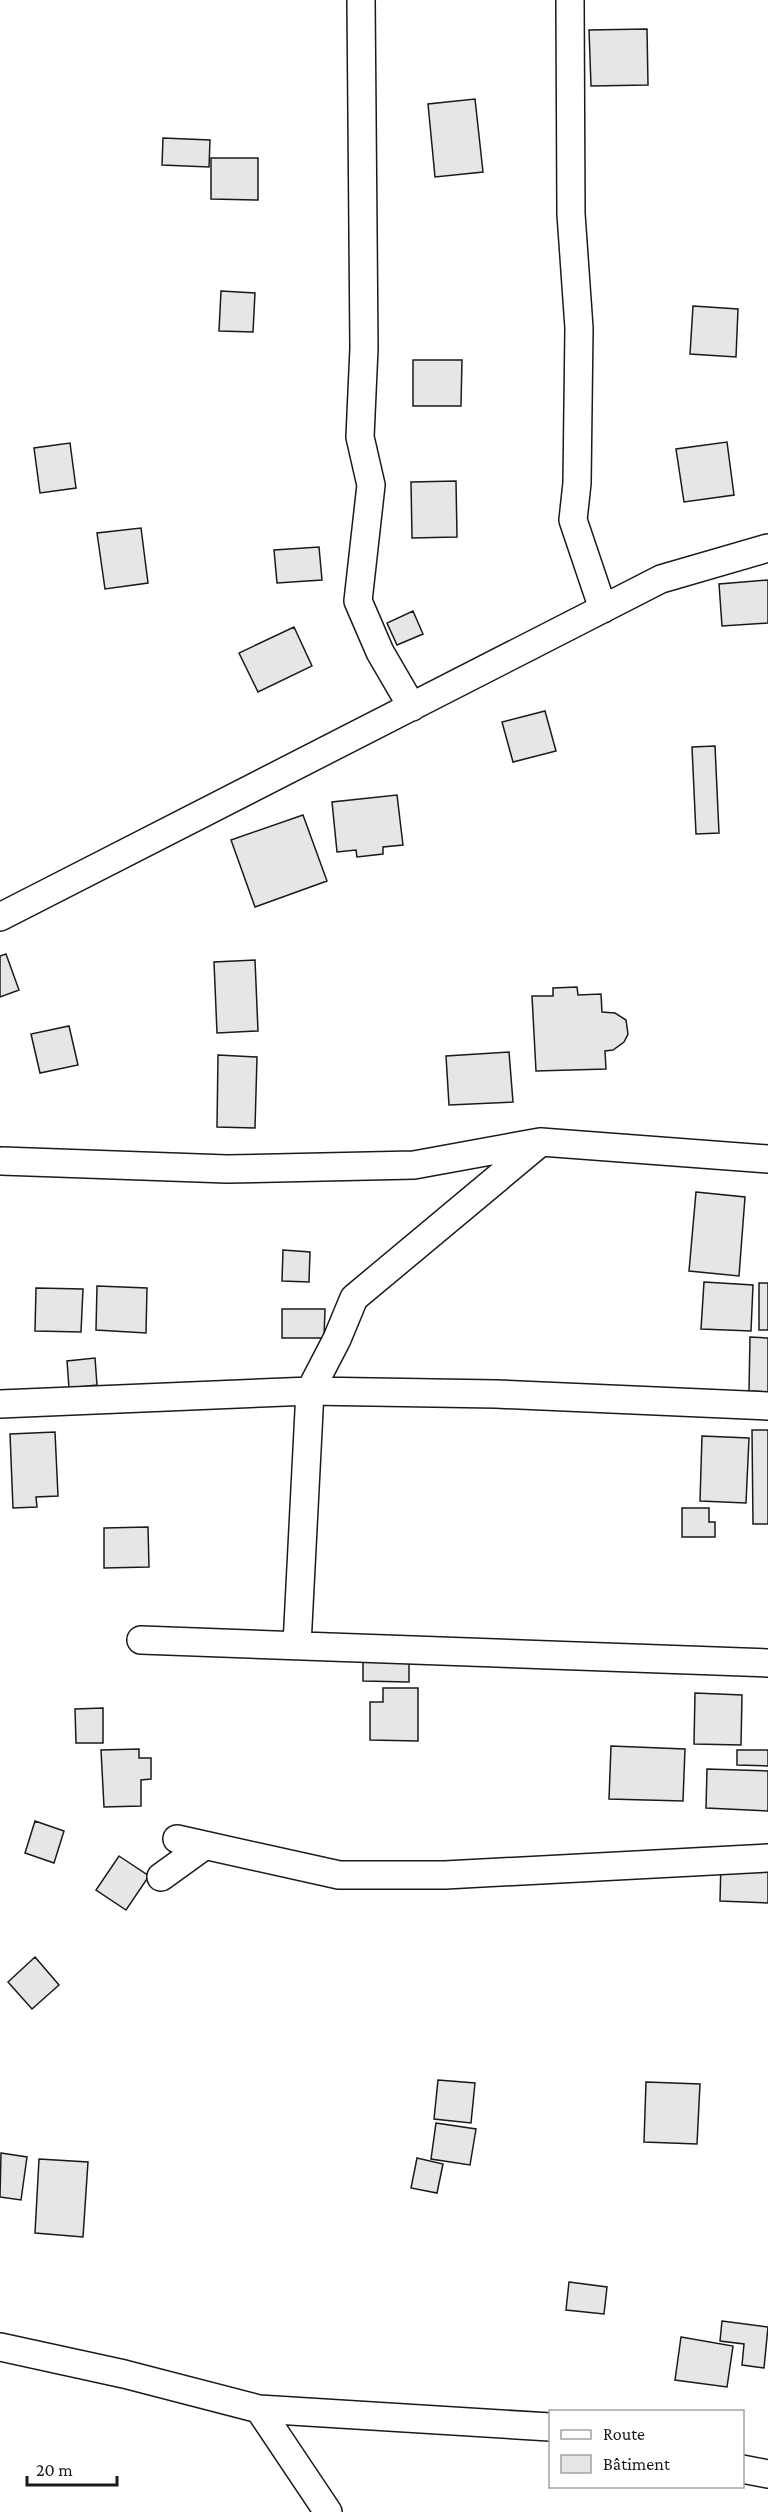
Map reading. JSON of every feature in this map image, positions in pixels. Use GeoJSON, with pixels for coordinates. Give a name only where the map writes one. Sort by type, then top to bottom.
{"type":"FeatureCollection","features":[{"type":"Feature","properties":{"kind":"street"},"geometry":{"type":"LineString","coordinates":[[361,0],[364,348],[360,437],[371,485],[358,601],[380,652],[412,707]]}},
{"type":"Feature","properties":{"kind":"street"},"geometry":{"type":"LineString","coordinates":[[570,0],[571,214],[579,328],[577,483],[573,520],[603,609]]}},
{"type":"Feature","properties":{"kind":"street"},"geometry":{"type":"LineString","coordinates":[[0,917],[661,579],[768,548]]}},
{"type":"Feature","properties":{"kind":"street"},"geometry":{"type":"LineString","coordinates":[[297,1645],[310,1390],[337,1339],[354,1298],[541,1142]]}},
{"type":"Feature","properties":{"kind":"street"},"geometry":{"type":"LineString","coordinates":[[2,1161],[227,1169],[414,1165],[541,1142],[768,1160]]}},
{"type":"Feature","properties":{"kind":"street"},"geometry":{"type":"LineString","coordinates":[[0,1404],[310,1390],[496,1394],[768,1406]]}},
{"type":"Feature","properties":{"kind":"street"},"geometry":{"type":"LineString","coordinates":[[141,1640],[768,1663]]}},
{"type":"Feature","properties":{"kind":"street"},"geometry":{"type":"LineString","coordinates":[[177,1839],[339,1875],[445,1875],[768,1858]]}},
{"type":"Feature","properties":{"kind":"street"},"geometry":{"type":"LineString","coordinates":[[161,1877],[204,1846]]}},
{"type":"Feature","properties":{"kind":"street"},"geometry":{"type":"LineString","coordinates":[[0,2347],[124,2374],[259,2409],[549,2427]]}},
{"type":"Feature","properties":{"kind":"street"},"geometry":{"type":"LineString","coordinates":[[259,2409],[328,2512]]}},
{"type":"Feature","properties":{"kind":"street"},"geometry":{"type":"LineString","coordinates":[[744,2469],[768,2475]]}},
{"type":"Feature","properties":{"kind":"building"},"geometry":{"type":"Polygon","coordinates":[[[647,29],[648,85],[591,86],[589,30],[647,29]]]}},
{"type":"Feature","properties":{"kind":"building"},"geometry":{"type":"Polygon","coordinates":[[[475,99],[483,172],[435,177],[428,104],[475,99]]]}},
{"type":"Feature","properties":{"kind":"building"},"geometry":{"type":"Polygon","coordinates":[[[163,138],[210,140],[209,167],[162,165],[163,138]]]}},
{"type":"Feature","properties":{"kind":"building"},"geometry":{"type":"Polygon","coordinates":[[[211,158],[258,158],[258,200],[211,199],[211,158]]]}},
{"type":"Feature","properties":{"kind":"building"},"geometry":{"type":"Polygon","coordinates":[[[221,291],[255,293],[253,332],[219,331],[221,291]]]}},
{"type":"Feature","properties":{"kind":"building"},"geometry":{"type":"Polygon","coordinates":[[[693,306],[738,309],[736,357],[690,354],[693,306]]]}},
{"type":"Feature","properties":{"kind":"building"},"geometry":{"type":"Polygon","coordinates":[[[413,360],[462,360],[461,406],[413,406],[413,360]]]}},
{"type":"Feature","properties":{"kind":"building"},"geometry":{"type":"Polygon","coordinates":[[[727,442],[734,495],[684,502],[676,449],[727,442]]]}},
{"type":"Feature","properties":{"kind":"building"},"geometry":{"type":"Polygon","coordinates":[[[70,443],[76,488],[40,493],[34,448],[70,443]]]}},
{"type":"Feature","properties":{"kind":"building"},"geometry":{"type":"Polygon","coordinates":[[[456,481],[457,537],[412,538],[411,482],[456,481]]]}},
{"type":"Feature","properties":{"kind":"building"},"geometry":{"type":"Polygon","coordinates":[[[141,528],[148,583],[105,589],[97,533],[141,528]]]}},
{"type":"Feature","properties":{"kind":"building"},"geometry":{"type":"Polygon","coordinates":[[[319,547],[322,580],[277,583],[274,550],[319,547]]]}},
{"type":"Feature","properties":{"kind":"building"},"geometry":{"type":"Polygon","coordinates":[[[768,580],[768,623],[722,626],[719,584],[768,580]]]}},
{"type":"Feature","properties":{"kind":"building"},"geometry":{"type":"Polygon","coordinates":[[[413,611],[423,634],[397,645],[387,623],[413,611]]]}},
{"type":"Feature","properties":{"kind":"building"},"geometry":{"type":"Polygon","coordinates":[[[294,627],[312,666],[258,692],[239,653],[294,627]]]}},
{"type":"Feature","properties":{"kind":"building"},"geometry":{"type":"Polygon","coordinates":[[[545,711],[556,751],[513,762],[502,722],[545,711]]]}},
{"type":"Feature","properties":{"kind":"building"},"geometry":{"type":"Polygon","coordinates":[[[715,746],[719,833],[696,834],[692,747],[715,746]]]}},
{"type":"Feature","properties":{"kind":"building"},"geometry":{"type":"Polygon","coordinates":[[[397,795],[403,845],[383,847],[383,854],[357,857],[356,850],[337,852],[332,802],[397,795]]]}},
{"type":"Feature","properties":{"kind":"building"},"geometry":{"type":"Polygon","coordinates":[[[303,815],[327,881],[255,907],[231,840],[303,815]]]}},
{"type":"Feature","properties":{"kind":"building"},"geometry":{"type":"Polygon","coordinates":[[[6,954],[19,990],[0,997],[0,956],[6,954]]]}},
{"type":"Feature","properties":{"kind":"building"},"geometry":{"type":"Polygon","coordinates":[[[255,960],[258,1031],[217,1033],[214,962],[255,960]]]}},
{"type":"Feature","properties":{"kind":"building"},"geometry":{"type":"Polygon","coordinates":[[[577,987],[578,995],[601,994],[602,1012],[615,1013],[626,1020],[628,1034],[624,1042],[613,1050],[605,1051],[606,1069],[536,1071],[532,996],[553,996],[553,988],[577,987]]]}},
{"type":"Feature","properties":{"kind":"building"},"geometry":{"type":"Polygon","coordinates":[[[69,1026],[78,1065],[40,1073],[31,1034],[69,1026]]]}},
{"type":"Feature","properties":{"kind":"building"},"geometry":{"type":"Polygon","coordinates":[[[509,1052],[513,1102],[449,1105],[446,1056],[509,1052]]]}},
{"type":"Feature","properties":{"kind":"building"},"geometry":{"type":"Polygon","coordinates":[[[218,1055],[257,1057],[255,1128],[217,1127],[218,1055]]]}},
{"type":"Feature","properties":{"kind":"building"},"geometry":{"type":"Polygon","coordinates":[[[696,1192],[745,1197],[739,1276],[689,1271],[696,1192]]]}},
{"type":"Feature","properties":{"kind":"building"},"geometry":{"type":"Polygon","coordinates":[[[283,1250],[310,1252],[309,1282],[282,1281],[283,1250]]]}},
{"type":"Feature","properties":{"kind":"building"},"geometry":{"type":"Polygon","coordinates":[[[704,1282],[753,1285],[751,1331],[701,1329],[704,1282]]]}},
{"type":"Feature","properties":{"kind":"building"},"geometry":{"type":"Polygon","coordinates":[[[759,1283],[768,1283],[768,1330],[759,1330],[759,1283]]]}},
{"type":"Feature","properties":{"kind":"building"},"geometry":{"type":"Polygon","coordinates":[[[97,1286],[147,1288],[146,1333],[96,1330],[97,1286]]]}},
{"type":"Feature","properties":{"kind":"building"},"geometry":{"type":"Polygon","coordinates":[[[36,1288],[83,1289],[81,1332],[35,1331],[36,1288]]]}},
{"type":"Feature","properties":{"kind":"building"},"geometry":{"type":"Polygon","coordinates":[[[282,1309],[325,1309],[324,1338],[282,1338],[282,1309]]]}},
{"type":"Feature","properties":{"kind":"building"},"geometry":{"type":"Polygon","coordinates":[[[750,1337],[768,1338],[768,1392],[749,1391],[750,1337]]]}},
{"type":"Feature","properties":{"kind":"building"},"geometry":{"type":"Polygon","coordinates":[[[95,1358],[97,1385],[69,1388],[67,1361],[95,1358]]]}},
{"type":"Feature","properties":{"kind":"building"},"geometry":{"type":"Polygon","coordinates":[[[752,1430],[768,1430],[768,1524],[753,1524],[752,1430]]]}},
{"type":"Feature","properties":{"kind":"building"},"geometry":{"type":"Polygon","coordinates":[[[55,1432],[58,1496],[36,1497],[37,1507],[13,1508],[10,1434],[55,1432]]]}},
{"type":"Feature","properties":{"kind":"building"},"geometry":{"type":"Polygon","coordinates":[[[702,1436],[749,1438],[746,1503],[700,1501],[702,1436]]]}},
{"type":"Feature","properties":{"kind":"building"},"geometry":{"type":"Polygon","coordinates":[[[682,1508],[709,1508],[709,1522],[715,1522],[715,1537],[682,1537],[682,1508]]]}},
{"type":"Feature","properties":{"kind":"building"},"geometry":{"type":"Polygon","coordinates":[[[148,1527],[149,1567],[104,1568],[104,1528],[148,1527]]]}},
{"type":"Feature","properties":{"kind":"building"},"geometry":{"type":"Polygon","coordinates":[[[363,1655],[409,1655],[409,1682],[363,1681],[363,1655]]]}},
{"type":"Feature","properties":{"kind":"building"},"geometry":{"type":"Polygon","coordinates":[[[383,1688],[418,1688],[418,1741],[370,1740],[370,1702],[383,1702],[383,1688]]]}},
{"type":"Feature","properties":{"kind":"building"},"geometry":{"type":"Polygon","coordinates":[[[695,1693],[742,1695],[741,1745],[694,1744],[695,1693]]]}},
{"type":"Feature","properties":{"kind":"building"},"geometry":{"type":"Polygon","coordinates":[[[103,1708],[103,1743],[76,1743],[75,1709],[103,1708]]]}},
{"type":"Feature","properties":{"kind":"building"},"geometry":{"type":"Polygon","coordinates":[[[611,1746],[685,1749],[683,1801],[609,1799],[611,1746]]]}},
{"type":"Feature","properties":{"kind":"building"},"geometry":{"type":"Polygon","coordinates":[[[139,1749],[139,1758],[151,1758],[151,1779],[141,1780],[141,1806],[104,1807],[101,1750],[139,1749]]]}},
{"type":"Feature","properties":{"kind":"building"},"geometry":{"type":"Polygon","coordinates":[[[737,1750],[768,1750],[768,1766],[737,1765],[737,1750]]]}},
{"type":"Feature","properties":{"kind":"building"},"geometry":{"type":"Polygon","coordinates":[[[707,1769],[768,1771],[768,1811],[706,1808],[707,1769]]]}},
{"type":"Feature","properties":{"kind":"building"},"geometry":{"type":"Polygon","coordinates":[[[35,1821],[64,1831],[54,1863],[25,1853],[35,1821]]]}},
{"type":"Feature","properties":{"kind":"building"},"geometry":{"type":"Polygon","coordinates":[[[119,1856],[149,1876],[126,1910],[96,1890],[119,1856]]]}},
{"type":"Feature","properties":{"kind":"building"},"geometry":{"type":"Polygon","coordinates":[[[721,1862],[768,1863],[768,1903],[720,1901],[721,1862]]]}},
{"type":"Feature","properties":{"kind":"building"},"geometry":{"type":"Polygon","coordinates":[[[35,1957],[59,1985],[32,2009],[8,1982],[35,1957]]]}},
{"type":"Feature","properties":{"kind":"building"},"geometry":{"type":"Polygon","coordinates":[[[438,2080],[475,2083],[471,2123],[434,2119],[438,2080]]]}},
{"type":"Feature","properties":{"kind":"building"},"geometry":{"type":"Polygon","coordinates":[[[646,2082],[700,2084],[697,2144],[644,2142],[646,2082]]]}},
{"type":"Feature","properties":{"kind":"building"},"geometry":{"type":"Polygon","coordinates":[[[436,2123],[476,2129],[470,2165],[431,2159],[436,2123]]]}},
{"type":"Feature","properties":{"kind":"building"},"geometry":{"type":"Polygon","coordinates":[[[1,2153],[27,2157],[21,2200],[0,2197],[1,2153]]]}},
{"type":"Feature","properties":{"kind":"building"},"geometry":{"type":"Polygon","coordinates":[[[417,2158],[443,2164],[437,2193],[411,2188],[417,2158]]]}},
{"type":"Feature","properties":{"kind":"building"},"geometry":{"type":"Polygon","coordinates":[[[39,2159],[88,2162],[83,2237],[35,2233],[39,2159]]]}},
{"type":"Feature","properties":{"kind":"building"},"geometry":{"type":"Polygon","coordinates":[[[569,2282],[607,2287],[604,2314],[566,2310],[569,2282]]]}},
{"type":"Feature","properties":{"kind":"building"},"geometry":{"type":"Polygon","coordinates":[[[722,2321],[768,2327],[764,2368],[742,2365],[744,2344],[720,2341],[722,2321]]]}},
{"type":"Feature","properties":{"kind":"building"},"geometry":{"type":"Polygon","coordinates":[[[681,2337],[733,2346],[727,2387],[675,2380],[681,2337]]]}}]}
